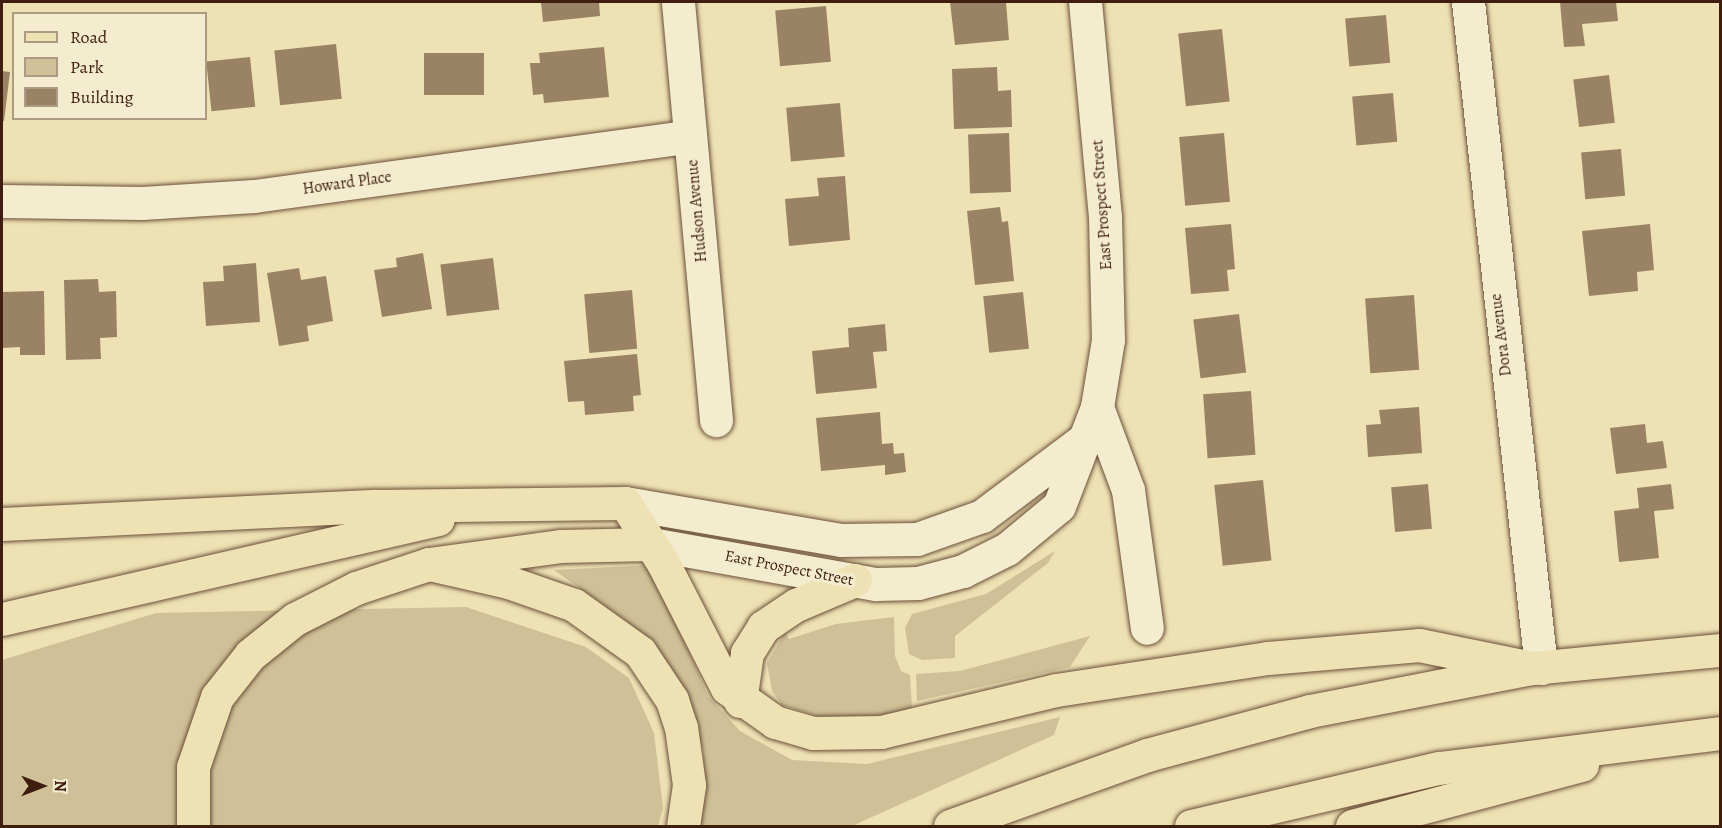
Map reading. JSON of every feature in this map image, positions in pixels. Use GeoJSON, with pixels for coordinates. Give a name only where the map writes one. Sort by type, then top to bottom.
{"type":"FeatureCollection","features":[{"type":"Feature","properties":{"kind":"main road"},"geometry":{"type":"LineString","coordinates":[[625,503],[651,544],[706,656],[740,701],[793,729],[858,735],[1056,690],[1268,658],[1419,645],[1537,668]]}},
{"type":"Feature","properties":{"kind":"main road","name":"East Prospect Street"},"geometry":{"type":"LineString","coordinates":[[489,507],[625,503]]}},
{"type":"Feature","properties":{"kind":"main road"},"geometry":{"type":"LineString","coordinates":[[2,524],[376,506],[489,507]]}},
{"type":"Feature","properties":{"kind":"main road"},"geometry":{"type":"LineString","coordinates":[[2,619],[489,507]]}},
{"type":"Feature","properties":{"kind":"main road","name":"East Prospect Street"},"geometry":{"type":"LineString","coordinates":[[193,826],[190,791],[198,743],[231,674],[271,636],[322,604],[429,564],[538,548],[651,544]]}},
{"type":"Feature","properties":{"kind":"main road"},"geometry":{"type":"LineString","coordinates":[[429,564],[508,582],[574,604],[640,652],[672,700],[681,727],[689,785],[683,826]]}},
{"type":"Feature","properties":{"kind":"main road"},"geometry":{"type":"LineString","coordinates":[[740,701],[747,653],[763,627],[796,604],[855,580]]}},
{"type":"Feature","properties":{"kind":"main road"},"geometry":{"type":"LineString","coordinates":[[950,826],[1069,781],[1223,734],[1432,685],[1537,668],[1720,650]]}},
{"type":"Feature","properties":{"kind":"main road"},"geometry":{"type":"LineString","coordinates":[[1191,826],[1439,768],[1705,734]]}},
{"type":"Feature","properties":{"kind":"main road"},"geometry":{"type":"LineString","coordinates":[[1352,826],[1705,734]]}},
{"type":"Feature","properties":{"kind":"street","name":"Hudson Avenue"},"geometry":{"type":"LineString","coordinates":[[678,2],[716,420]]}},
{"type":"Feature","properties":{"kind":"street","name":"East Prospect Street"},"geometry":{"type":"LineString","coordinates":[[651,544],[895,585],[929,581],[1007,549],[1059,507],[1082,441],[1097,407],[1107,361],[1108,278],[1085,2]]}},
{"type":"Feature","properties":{"kind":"street","name":"Dora Avenue"},"geometry":{"type":"LineString","coordinates":[[1468,2],[1537,668]]}},
{"type":"Feature","properties":{"kind":"street","name":"Howard Place"},"geometry":{"type":"LineString","coordinates":[[2,201],[142,203],[254,196],[690,136]]}},
{"type":"Feature","properties":{"kind":"street"},"geometry":{"type":"LineString","coordinates":[[1097,407],[1130,498],[1147,628]]}},
{"type":"Feature","properties":{"kind":"street","name":"East Prospect Street"},"geometry":{"type":"LineString","coordinates":[[625,503],[841,540],[917,539],[982,516],[1082,441]]}},
{"type":"Feature","properties":{"kind":"green space"},"geometry":{"type":"Polygon","coordinates":[[[1055,551],[1048,563],[955,636],[955,658],[922,660],[909,654],[905,628],[912,614],[986,594],[1055,551]]]}},
{"type":"Feature","properties":{"kind":"green space"},"geometry":{"type":"Polygon","coordinates":[[[653,565],[708,696],[740,731],[792,760],[867,764],[1060,717],[1054,735],[852,826],[699,826],[706,795],[703,749],[666,660],[633,626],[554,570],[653,565]]]}},
{"type":"Feature","properties":{"kind":"green space"},"geometry":{"type":"Polygon","coordinates":[[[466,607],[586,647],[629,678],[654,733],[663,808],[658,826],[2,826],[2,660],[156,613],[466,607]]]}},
{"type":"Feature","properties":{"kind":"green space"},"geometry":{"type":"Polygon","coordinates":[[[894,617],[895,656],[901,671],[910,675],[912,708],[904,714],[828,719],[782,705],[772,691],[767,663],[785,632],[789,639],[836,624],[894,617]]]}},
{"type":"Feature","properties":{"kind":"green space"},"geometry":{"type":"Polygon","coordinates":[[[1090,636],[1070,667],[917,701],[916,674],[960,671],[1090,636]]]}},
{"type":"Feature","properties":{"kind":"building"},"geometry":{"type":"Polygon","coordinates":[[[541,2],[599,2],[600,16],[543,22],[541,2]]]}},
{"type":"Feature","properties":{"kind":"building"},"geometry":{"type":"Polygon","coordinates":[[[950,2],[1006,2],[1009,40],[955,45],[950,2]]]}},
{"type":"Feature","properties":{"kind":"building"},"geometry":{"type":"Polygon","coordinates":[[[1560,2],[1616,2],[1618,21],[1582,24],[1585,46],[1564,47],[1560,2]]]}},
{"type":"Feature","properties":{"kind":"building"},"geometry":{"type":"Polygon","coordinates":[[[826,6],[831,62],[780,66],[775,10],[826,6]]]}},
{"type":"Feature","properties":{"kind":"building"},"geometry":{"type":"Polygon","coordinates":[[[1386,15],[1390,63],[1349,66],[1345,19],[1386,15]]]}},
{"type":"Feature","properties":{"kind":"building"},"geometry":{"type":"Polygon","coordinates":[[[1222,29],[1230,102],[1186,106],[1178,34],[1222,29]]]}},
{"type":"Feature","properties":{"kind":"building"},"geometry":{"type":"Polygon","coordinates":[[[336,44],[342,99],[280,105],[274,50],[336,44]]]}},
{"type":"Feature","properties":{"kind":"building"},"geometry":{"type":"Polygon","coordinates":[[[604,47],[609,97],[544,103],[543,94],[533,95],[530,63],[540,63],[539,53],[604,47]]]}},
{"type":"Feature","properties":{"kind":"building"},"geometry":{"type":"Polygon","coordinates":[[[424,53],[484,53],[484,95],[424,95],[424,53]]]}},
{"type":"Feature","properties":{"kind":"building"},"geometry":{"type":"Polygon","coordinates":[[[250,57],[255,107],[211,111],[207,62],[250,57]]]}},
{"type":"Feature","properties":{"kind":"building"},"geometry":{"type":"Polygon","coordinates":[[[997,67],[998,91],[1011,90],[1012,127],[954,129],[952,69],[997,67]]]}},
{"type":"Feature","properties":{"kind":"building"},"geometry":{"type":"Polygon","coordinates":[[[2,71],[10,72],[4,121],[2,121],[2,71]]]}},
{"type":"Feature","properties":{"kind":"building"},"geometry":{"type":"Polygon","coordinates":[[[1609,75],[1615,123],[1579,127],[1573,79],[1609,75]]]}},
{"type":"Feature","properties":{"kind":"building"},"geometry":{"type":"Polygon","coordinates":[[[1393,93],[1397,142],[1356,145],[1352,97],[1393,93]]]}},
{"type":"Feature","properties":{"kind":"building"},"geometry":{"type":"Polygon","coordinates":[[[840,103],[845,157],[791,162],[786,108],[840,103]]]}},
{"type":"Feature","properties":{"kind":"building"},"geometry":{"type":"Polygon","coordinates":[[[1009,133],[1011,192],[970,193],[968,134],[1009,133]]]}},
{"type":"Feature","properties":{"kind":"building"},"geometry":{"type":"Polygon","coordinates":[[[1224,133],[1230,202],[1185,206],[1179,137],[1224,133]]]}},
{"type":"Feature","properties":{"kind":"building"},"geometry":{"type":"Polygon","coordinates":[[[1621,149],[1625,196],[1585,199],[1581,152],[1621,149]]]}},
{"type":"Feature","properties":{"kind":"building"},"geometry":{"type":"Polygon","coordinates":[[[845,176],[850,240],[789,246],[785,199],[819,196],[817,178],[845,176]]]}},
{"type":"Feature","properties":{"kind":"building"},"geometry":{"type":"Polygon","coordinates":[[[1000,207],[1002,222],[1008,221],[1014,281],[975,285],[967,211],[1000,207]]]}},
{"type":"Feature","properties":{"kind":"building"},"geometry":{"type":"Polygon","coordinates":[[[1231,224],[1235,269],[1227,270],[1229,291],[1191,294],[1185,228],[1231,224]]]}},
{"type":"Feature","properties":{"kind":"building"},"geometry":{"type":"Polygon","coordinates":[[[1650,224],[1654,270],[1637,272],[1638,291],[1589,296],[1582,231],[1650,224]]]}},
{"type":"Feature","properties":{"kind":"building"},"geometry":{"type":"Polygon","coordinates":[[[423,253],[432,309],[382,317],[374,270],[397,267],[396,258],[423,253]]]}},
{"type":"Feature","properties":{"kind":"building"},"geometry":{"type":"Polygon","coordinates":[[[493,258],[499,310],[447,316],[440,264],[493,258]]]}},
{"type":"Feature","properties":{"kind":"building"},"geometry":{"type":"Polygon","coordinates":[[[256,263],[260,322],[206,326],[203,282],[224,281],[223,266],[256,263]]]}},
{"type":"Feature","properties":{"kind":"building"},"geometry":{"type":"Polygon","coordinates":[[[299,268],[301,280],[326,276],[333,321],[307,326],[309,341],[279,346],[267,273],[299,268]]]}},
{"type":"Feature","properties":{"kind":"building"},"geometry":{"type":"Polygon","coordinates":[[[98,279],[99,292],[116,291],[117,337],[100,338],[101,359],[66,360],[64,280],[98,279]]]}},
{"type":"Feature","properties":{"kind":"building"},"geometry":{"type":"Polygon","coordinates":[[[632,290],[637,349],[589,353],[584,294],[632,290]]]}},
{"type":"Feature","properties":{"kind":"building"},"geometry":{"type":"Polygon","coordinates":[[[44,291],[45,355],[20,355],[20,347],[2,348],[2,292],[44,291]]]}},
{"type":"Feature","properties":{"kind":"building"},"geometry":{"type":"Polygon","coordinates":[[[1023,292],[1029,349],[989,353],[983,296],[1023,292]]]}},
{"type":"Feature","properties":{"kind":"building"},"geometry":{"type":"Polygon","coordinates":[[[1414,295],[1419,370],[1370,373],[1365,298],[1414,295]]]}},
{"type":"Feature","properties":{"kind":"building"},"geometry":{"type":"Polygon","coordinates":[[[1239,314],[1246,373],[1201,378],[1193,320],[1239,314]]]}},
{"type":"Feature","properties":{"kind":"building"},"geometry":{"type":"Polygon","coordinates":[[[885,324],[887,351],[873,352],[877,388],[816,394],[812,351],[849,347],[848,328],[885,324]]]}},
{"type":"Feature","properties":{"kind":"building"},"geometry":{"type":"Polygon","coordinates":[[[637,354],[641,395],[633,396],[634,411],[585,415],[584,401],[568,402],[564,361],[637,354]]]}},
{"type":"Feature","properties":{"kind":"building"},"geometry":{"type":"Polygon","coordinates":[[[1251,391],[1255,455],[1208,458],[1203,394],[1251,391]]]}},
{"type":"Feature","properties":{"kind":"building"},"geometry":{"type":"Polygon","coordinates":[[[1419,407],[1422,453],[1368,457],[1366,425],[1381,424],[1379,410],[1419,407]]]}},
{"type":"Feature","properties":{"kind":"building"},"geometry":{"type":"Polygon","coordinates":[[[880,412],[882,444],[893,443],[894,454],[904,453],[906,472],[885,475],[885,465],[821,471],[816,418],[880,412]]]}},
{"type":"Feature","properties":{"kind":"building"},"geometry":{"type":"Polygon","coordinates":[[[1645,424],[1647,443],[1663,441],[1667,468],[1616,474],[1610,428],[1645,424]]]}},
{"type":"Feature","properties":{"kind":"building"},"geometry":{"type":"Polygon","coordinates":[[[1263,480],[1271,561],[1223,566],[1214,485],[1263,480]]]}},
{"type":"Feature","properties":{"kind":"building"},"geometry":{"type":"Polygon","coordinates":[[[1428,484],[1432,529],[1395,532],[1391,487],[1428,484]]]}},
{"type":"Feature","properties":{"kind":"building"},"geometry":{"type":"Polygon","coordinates":[[[1671,484],[1674,509],[1654,511],[1659,558],[1619,562],[1614,511],[1639,508],[1637,488],[1671,484]]]}}]}
